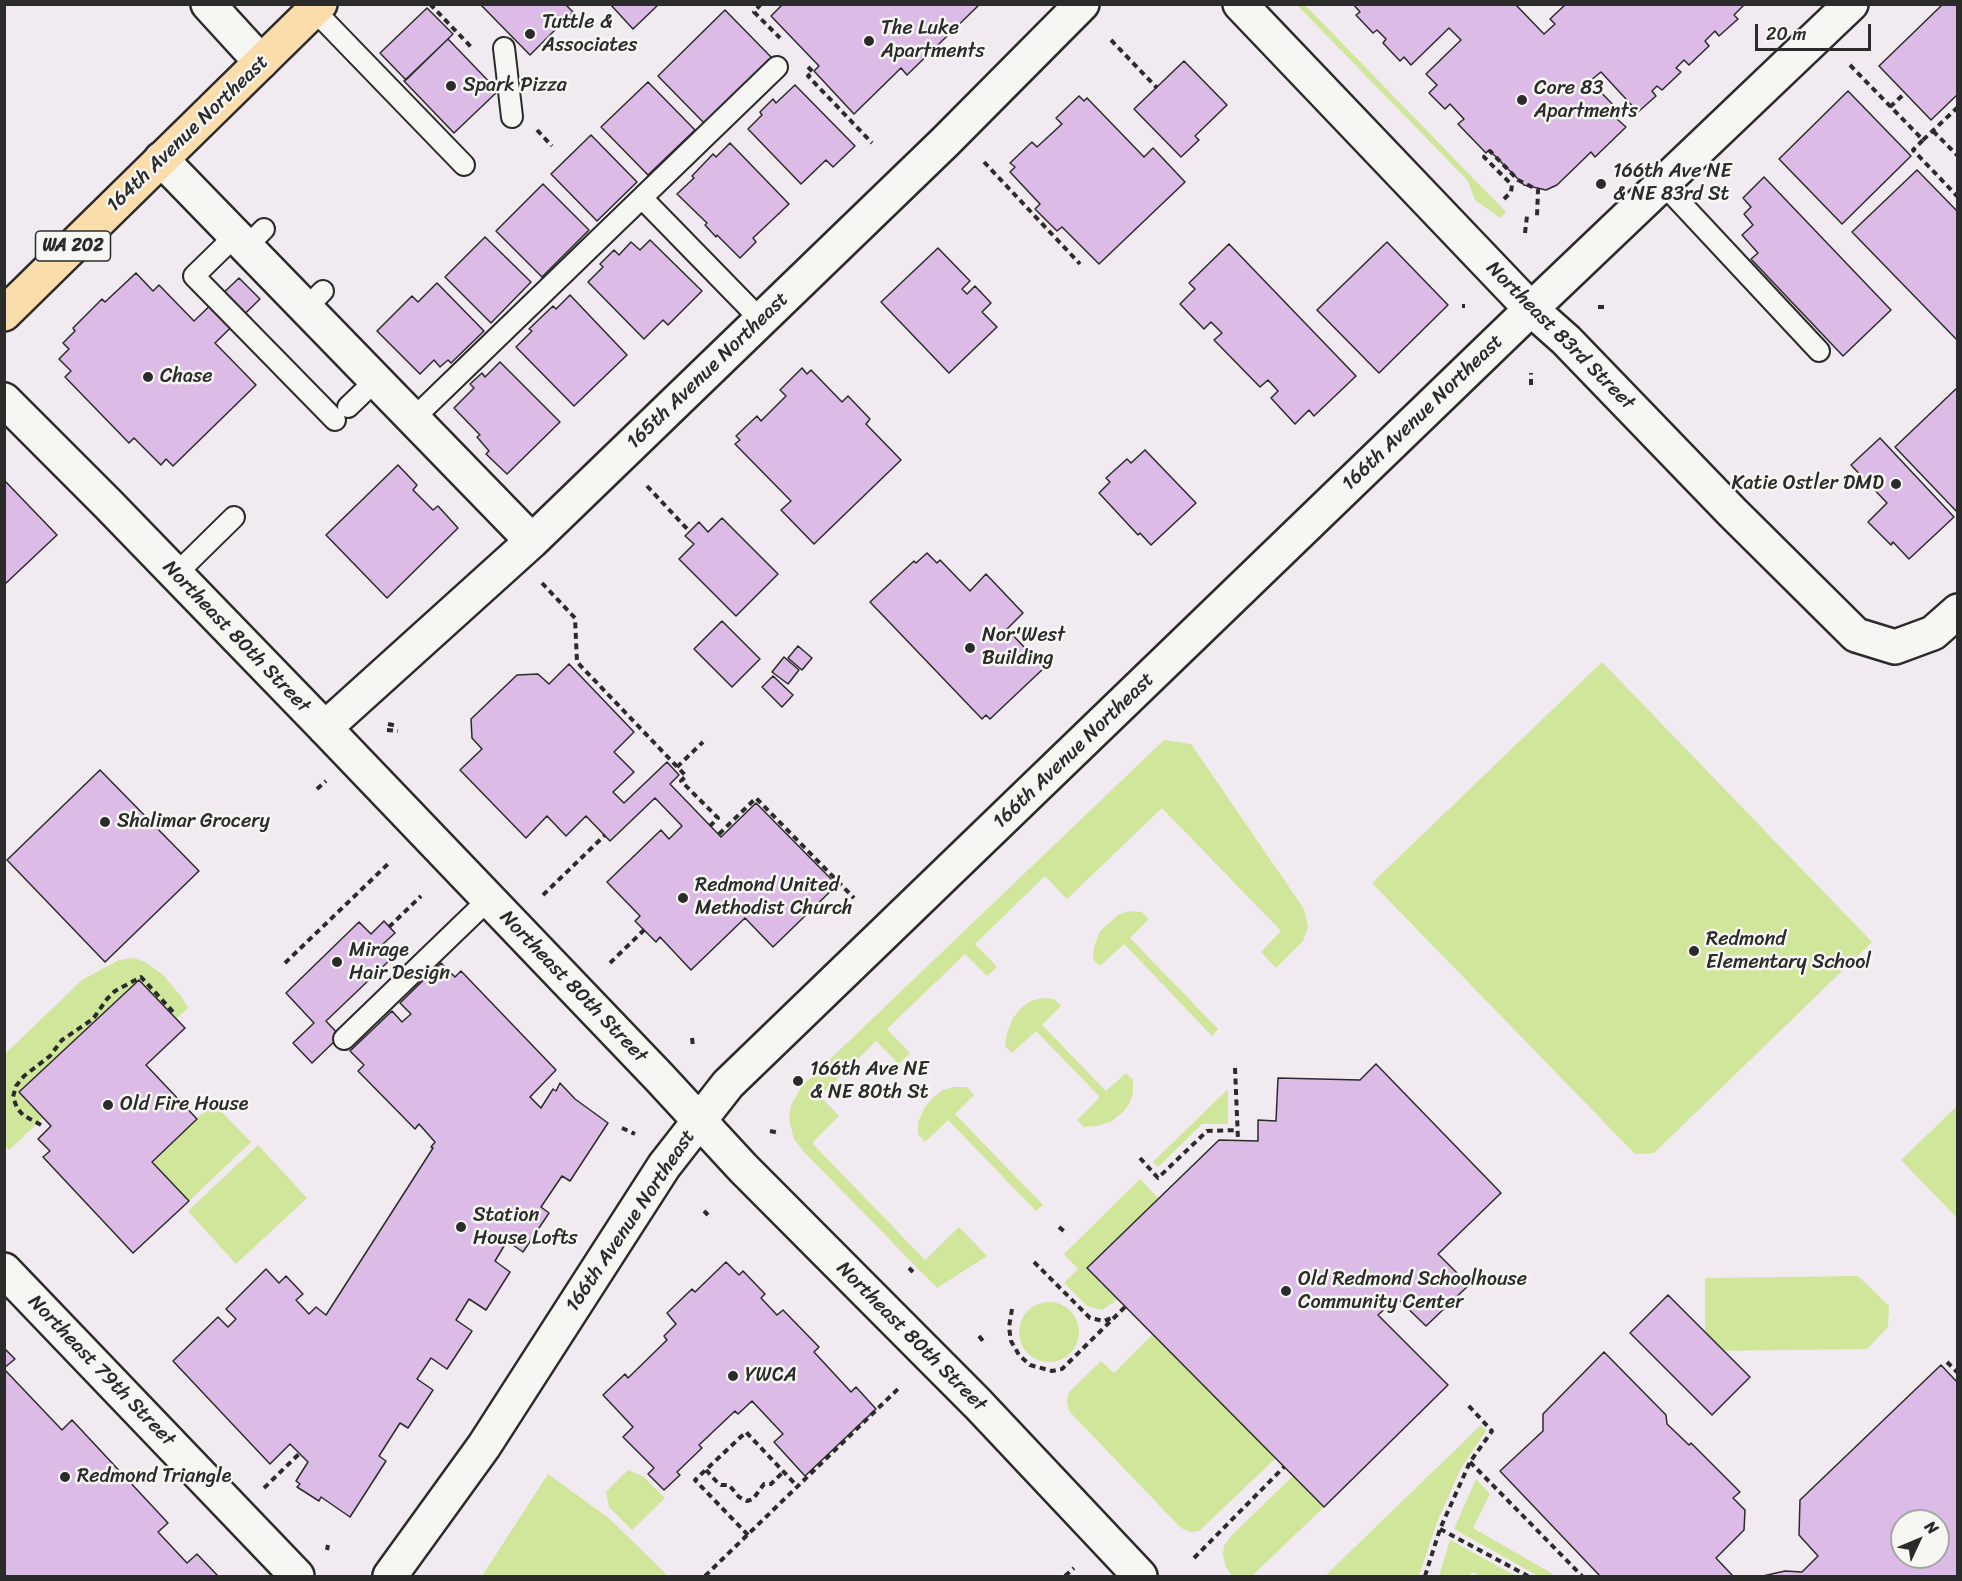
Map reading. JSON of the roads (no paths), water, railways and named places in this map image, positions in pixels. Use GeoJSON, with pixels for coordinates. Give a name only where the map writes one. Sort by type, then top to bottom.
{"type":"FeatureCollection","features":[{"type":"Feature","properties":{"kind":"main road","name":"164th Avenue Northeast"},"geometry":{"type":"LineString","coordinates":[[4,314],[317,7]]}},
{"type":"Feature","properties":{"kind":"street"},"geometry":{"type":"LineString","coordinates":[[208,4],[261,62]]}},
{"type":"Feature","properties":{"kind":"street","name":"165th Avenue Northeast"},"geometry":{"type":"LineString","coordinates":[[324,728],[532,541],[945,142],[1082,4]]}},
{"type":"Feature","properties":{"kind":"street","name":"Northeast 83rd Street"},"geometry":{"type":"LineString","coordinates":[[1240,4],[1531,309],[1566,340],[1732,512],[1856,635],[1895,647],[1933,633],[1958,611]]}},
{"type":"Feature","properties":{"kind":"street","name":"166th Avenue Northeast"},"geometry":{"type":"LineString","coordinates":[[390,1576],[484,1446],[664,1166],[728,1084],[1531,309],[1851,4]]}},
{"type":"Feature","properties":{"kind":"street"},"geometry":{"type":"LineString","coordinates":[[161,159],[315,299],[376,380],[532,541]]}},
{"type":"Feature","properties":{"kind":"street","name":"Northeast 80th Street"},"geometry":{"type":"LineString","coordinates":[[4,400],[176,574],[489,898],[743,1168],[978,1404],[1140,1576]]}},
{"type":"Feature","properties":{"kind":"street","name":"Northeast 79th Street"},"geometry":{"type":"LineString","coordinates":[[4,1270],[297,1576]]}},
{"type":"Feature","properties":{"kind":"lane"},"geometry":{"type":"LineString","coordinates":[[317,7],[464,165]]}},
{"type":"Feature","properties":{"kind":"lane"},"geometry":{"type":"LineString","coordinates":[[504,48],[512,117]]}},
{"type":"Feature","properties":{"kind":"lane"},"geometry":{"type":"LineString","coordinates":[[414,418],[777,67]]}},
{"type":"Feature","properties":{"kind":"lane"},"geometry":{"type":"LineString","coordinates":[[1663,184],[1819,351]]}},
{"type":"Feature","properties":{"kind":"lane"},"geometry":{"type":"LineString","coordinates":[[642,198],[760,320]]}},
{"type":"Feature","properties":{"kind":"lane"},"geometry":{"type":"LineString","coordinates":[[249,237],[194,276],[341,413],[376,380]]}},
{"type":"Feature","properties":{"kind":"lane"},"geometry":{"type":"LineString","coordinates":[[176,574],[234,517]]}},
{"type":"Feature","properties":{"kind":"lane"},"geometry":{"type":"LineString","coordinates":[[344,1039],[489,898]]}},
{"type":"Feature","properties":{"kind":"place","name":"Tuttle & Associates"},"geometry":{"type":"Point","coordinates":[530,34]}},
{"type":"Feature","properties":{"kind":"place","name":"The Luke Apartments"},"geometry":{"type":"Point","coordinates":[869,41]}},
{"type":"Feature","properties":{"kind":"place","name":"Spark Pizza"},"geometry":{"type":"Point","coordinates":[451,86]}},
{"type":"Feature","properties":{"kind":"place","name":"Core 83 Apartments"},"geometry":{"type":"Point","coordinates":[1522,100]}},
{"type":"Feature","properties":{"kind":"place","name":"166th Ave NE & NE 83rd St"},"geometry":{"type":"Point","coordinates":[1601,184]}},
{"type":"Feature","properties":{"kind":"place","name":"Chase"},"geometry":{"type":"Point","coordinates":[148,377]}},
{"type":"Feature","properties":{"kind":"place","name":"Katie Ostler DMD"},"geometry":{"type":"Point","coordinates":[1896,484]}},
{"type":"Feature","properties":{"kind":"place","name":"Nor'West Building"},"geometry":{"type":"Point","coordinates":[970,648]}},
{"type":"Feature","properties":{"kind":"place","name":"Shalimar Grocery"},"geometry":{"type":"Point","coordinates":[105,822]}},
{"type":"Feature","properties":{"kind":"place","name":"Redmond United Methodist Church"},"geometry":{"type":"Point","coordinates":[683,898]}},
{"type":"Feature","properties":{"kind":"place","name":"Redmond Elementary School"},"geometry":{"type":"Point","coordinates":[1694,951]}},
{"type":"Feature","properties":{"kind":"place","name":"Mirage Hair Design"},"geometry":{"type":"Point","coordinates":[337,962]}},
{"type":"Feature","properties":{"kind":"place","name":"166th Ave NE & NE 80th St"},"geometry":{"type":"Point","coordinates":[798,1081]}},
{"type":"Feature","properties":{"kind":"place","name":"Old Fire House"},"geometry":{"type":"Point","coordinates":[108,1105]}},
{"type":"Feature","properties":{"kind":"place","name":"Station House Lofts"},"geometry":{"type":"Point","coordinates":[461,1227]}},
{"type":"Feature","properties":{"kind":"place","name":"Old Redmond Schoolhouse Community Center"},"geometry":{"type":"Point","coordinates":[1286,1291]}},
{"type":"Feature","properties":{"kind":"place","name":"YWCA"},"geometry":{"type":"Point","coordinates":[733,1376]}},
{"type":"Feature","properties":{"kind":"place","name":"Redmond Triangle"},"geometry":{"type":"Point","coordinates":[65,1477]}}]}
